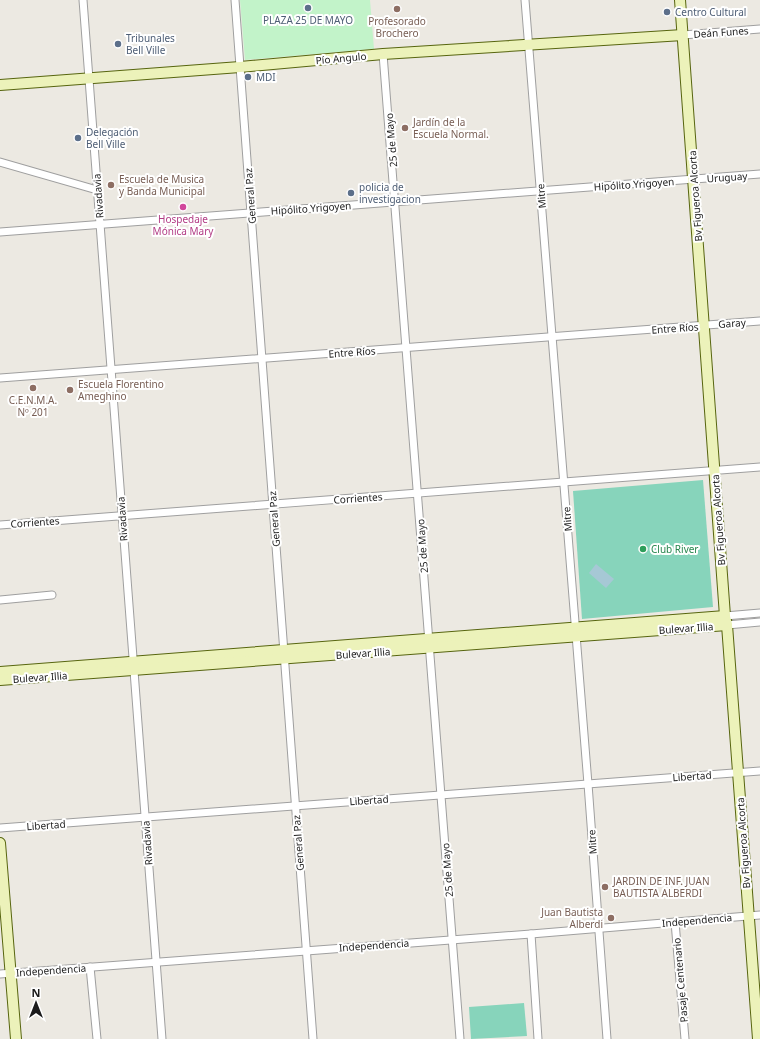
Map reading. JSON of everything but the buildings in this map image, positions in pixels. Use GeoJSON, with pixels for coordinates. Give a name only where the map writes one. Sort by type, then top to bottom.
{"type":"FeatureCollection","features":[{"type":"Feature","properties":{"kind":"street","name":"Rivadavia"},"geometry":{"type":"LineString","coordinates":[[83,0],[162,1039]]}},
{"type":"Feature","properties":{"kind":"street","name":"General Paz"},"geometry":{"type":"LineString","coordinates":[[235,0],[313,1039]]}},
{"type":"Feature","properties":{"kind":"street","name":"Mitre"},"geometry":{"type":"LineString","coordinates":[[526,0],[607,1039]]}},
{"type":"Feature","properties":{"kind":"street","name":"Bv Figueroa Alcorta"},"geometry":{"type":"LineString","coordinates":[[680,0],[758,1039]]}},
{"type":"Feature","properties":{"kind":"street","name":"Deán Funes"},"geometry":{"type":"LineString","coordinates":[[683,35],[760,29]]}},
{"type":"Feature","properties":{"kind":"street","name":"Pío Angulo"},"geometry":{"type":"LineString","coordinates":[[0,84],[240,67],[383,54],[529,46],[683,35]]}},
{"type":"Feature","properties":{"kind":"street","name":"25 de Mayo"},"geometry":{"type":"LineString","coordinates":[[383,54],[396,202],[460,1039]]}},
{"type":"Feature","properties":{"kind":"street"},"geometry":{"type":"LineString","coordinates":[[0,162],[97,190]]}},
{"type":"Feature","properties":{"kind":"street","name":"Uruguay"},"geometry":{"type":"LineString","coordinates":[[694,179],[760,174]]}},
{"type":"Feature","properties":{"kind":"street","name":"Hipólito Yrigoyen"},"geometry":{"type":"LineString","coordinates":[[0,232],[694,179]]}},
{"type":"Feature","properties":{"kind":"street","name":"Garay"},"geometry":{"type":"LineString","coordinates":[[704,325],[760,321]]}},
{"type":"Feature","properties":{"kind":"street","name":"Entre Ríos"},"geometry":{"type":"LineString","coordinates":[[0,378],[704,325]]}},
{"type":"Feature","properties":{"kind":"street","name":"Corrientes"},"geometry":{"type":"LineString","coordinates":[[0,525],[760,468]]}},
{"type":"Feature","properties":{"kind":"street"},"geometry":{"type":"LineString","coordinates":[[0,600],[52,595]]}},
{"type":"Feature","properties":{"kind":"street"},"geometry":{"type":"LineString","coordinates":[[726,620],[760,613]]}},
{"type":"Feature","properties":{"kind":"street"},"geometry":{"type":"LineString","coordinates":[[726,620],[760,622]]}},
{"type":"Feature","properties":{"kind":"street","name":"Bulevar Illia"},"geometry":{"type":"LineString","coordinates":[[0,680],[134,666],[726,620]]}},
{"type":"Feature","properties":{"kind":"street","name":"Bulevar Illia"},"geometry":{"type":"LineString","coordinates":[[0,672],[134,666]]}},
{"type":"Feature","properties":{"kind":"street","name":"Libertad"},"geometry":{"type":"LineString","coordinates":[[0,828],[760,771]]}},
{"type":"Feature","properties":{"kind":"street"},"geometry":{"type":"LineString","coordinates":[[0,843],[12,973],[16,1039]]}},
{"type":"Feature","properties":{"kind":"street","name":"Independencia"},"geometry":{"type":"LineString","coordinates":[[0,974],[531,934],[760,915]]}},
{"type":"Feature","properties":{"kind":"street","name":"Pasaje Centenario"},"geometry":{"type":"LineString","coordinates":[[675,922],[685,1039]]}},
{"type":"Feature","properties":{"kind":"street"},"geometry":{"type":"LineString","coordinates":[[531,934],[538,1039]]}},
{"type":"Feature","properties":{"kind":"street"},"geometry":{"type":"LineString","coordinates":[[90,967],[97,1039]]}},
{"type":"Feature","properties":{"kind":"green space"},"geometry":{"type":"Polygon","coordinates":[[[240,0],[370,0],[374,49],[245,60],[240,0]]]}},
{"type":"Feature","properties":{"kind":"green space","name":"Club River"},"geometry":{"type":"Polygon","coordinates":[[[703,480],[713,607],[582,619],[573,491],[703,480]]]}},
{"type":"Feature","properties":{"kind":"green space"},"geometry":{"type":"Polygon","coordinates":[[[524,1003],[527,1036],[471,1039],[469,1007],[524,1003]]]}},
{"type":"Feature","properties":{"kind":"water"},"geometry":{"type":"Polygon","coordinates":[[[596,564],[614,579],[606,588],[589,573],[596,564]]]}},
{"type":"Feature","properties":{"kind":"place","name":"PLAZA 25 DE MAYO"},"geometry":{"type":"Point","coordinates":[308,8]}},
{"type":"Feature","properties":{"kind":"place","name":"Profesorado Brochero"},"geometry":{"type":"Point","coordinates":[397,9]}},
{"type":"Feature","properties":{"kind":"place","name":"Centro Cultural"},"geometry":{"type":"Point","coordinates":[667,12]}},
{"type":"Feature","properties":{"kind":"place","name":"Tribunales Bell Ville"},"geometry":{"type":"Point","coordinates":[118,44]}},
{"type":"Feature","properties":{"kind":"place","name":"MDI"},"geometry":{"type":"Point","coordinates":[248,77]}},
{"type":"Feature","properties":{"kind":"place","name":"Jardín de la Escuela Normal."},"geometry":{"type":"Point","coordinates":[405,128]}},
{"type":"Feature","properties":{"kind":"place","name":"Delegación Bell Ville"},"geometry":{"type":"Point","coordinates":[78,138]}},
{"type":"Feature","properties":{"kind":"place","name":"Escuela de Musica y Banda Municipal"},"geometry":{"type":"Point","coordinates":[111,185]}},
{"type":"Feature","properties":{"kind":"place","name":"policia de investigacion"},"geometry":{"type":"Point","coordinates":[351,193]}},
{"type":"Feature","properties":{"kind":"place","name":"Hospedaje Mónica Mary"},"geometry":{"type":"Point","coordinates":[183,207]}},
{"type":"Feature","properties":{"kind":"place","name":"C.E.N.M.A. Nº 201"},"geometry":{"type":"Point","coordinates":[33,388]}},
{"type":"Feature","properties":{"kind":"place","name":"Escuela Florentino Ameghino"},"geometry":{"type":"Point","coordinates":[70,390]}},
{"type":"Feature","properties":{"kind":"place","name":"Club River"},"geometry":{"type":"Point","coordinates":[643,549]}},
{"type":"Feature","properties":{"kind":"place","name":"JARDIN DE INF. JUAN BAUTISTA ALBERDI"},"geometry":{"type":"Point","coordinates":[605,887]}},
{"type":"Feature","properties":{"kind":"place","name":"Juan Bautista Alberdi"},"geometry":{"type":"Point","coordinates":[611,918]}}]}
